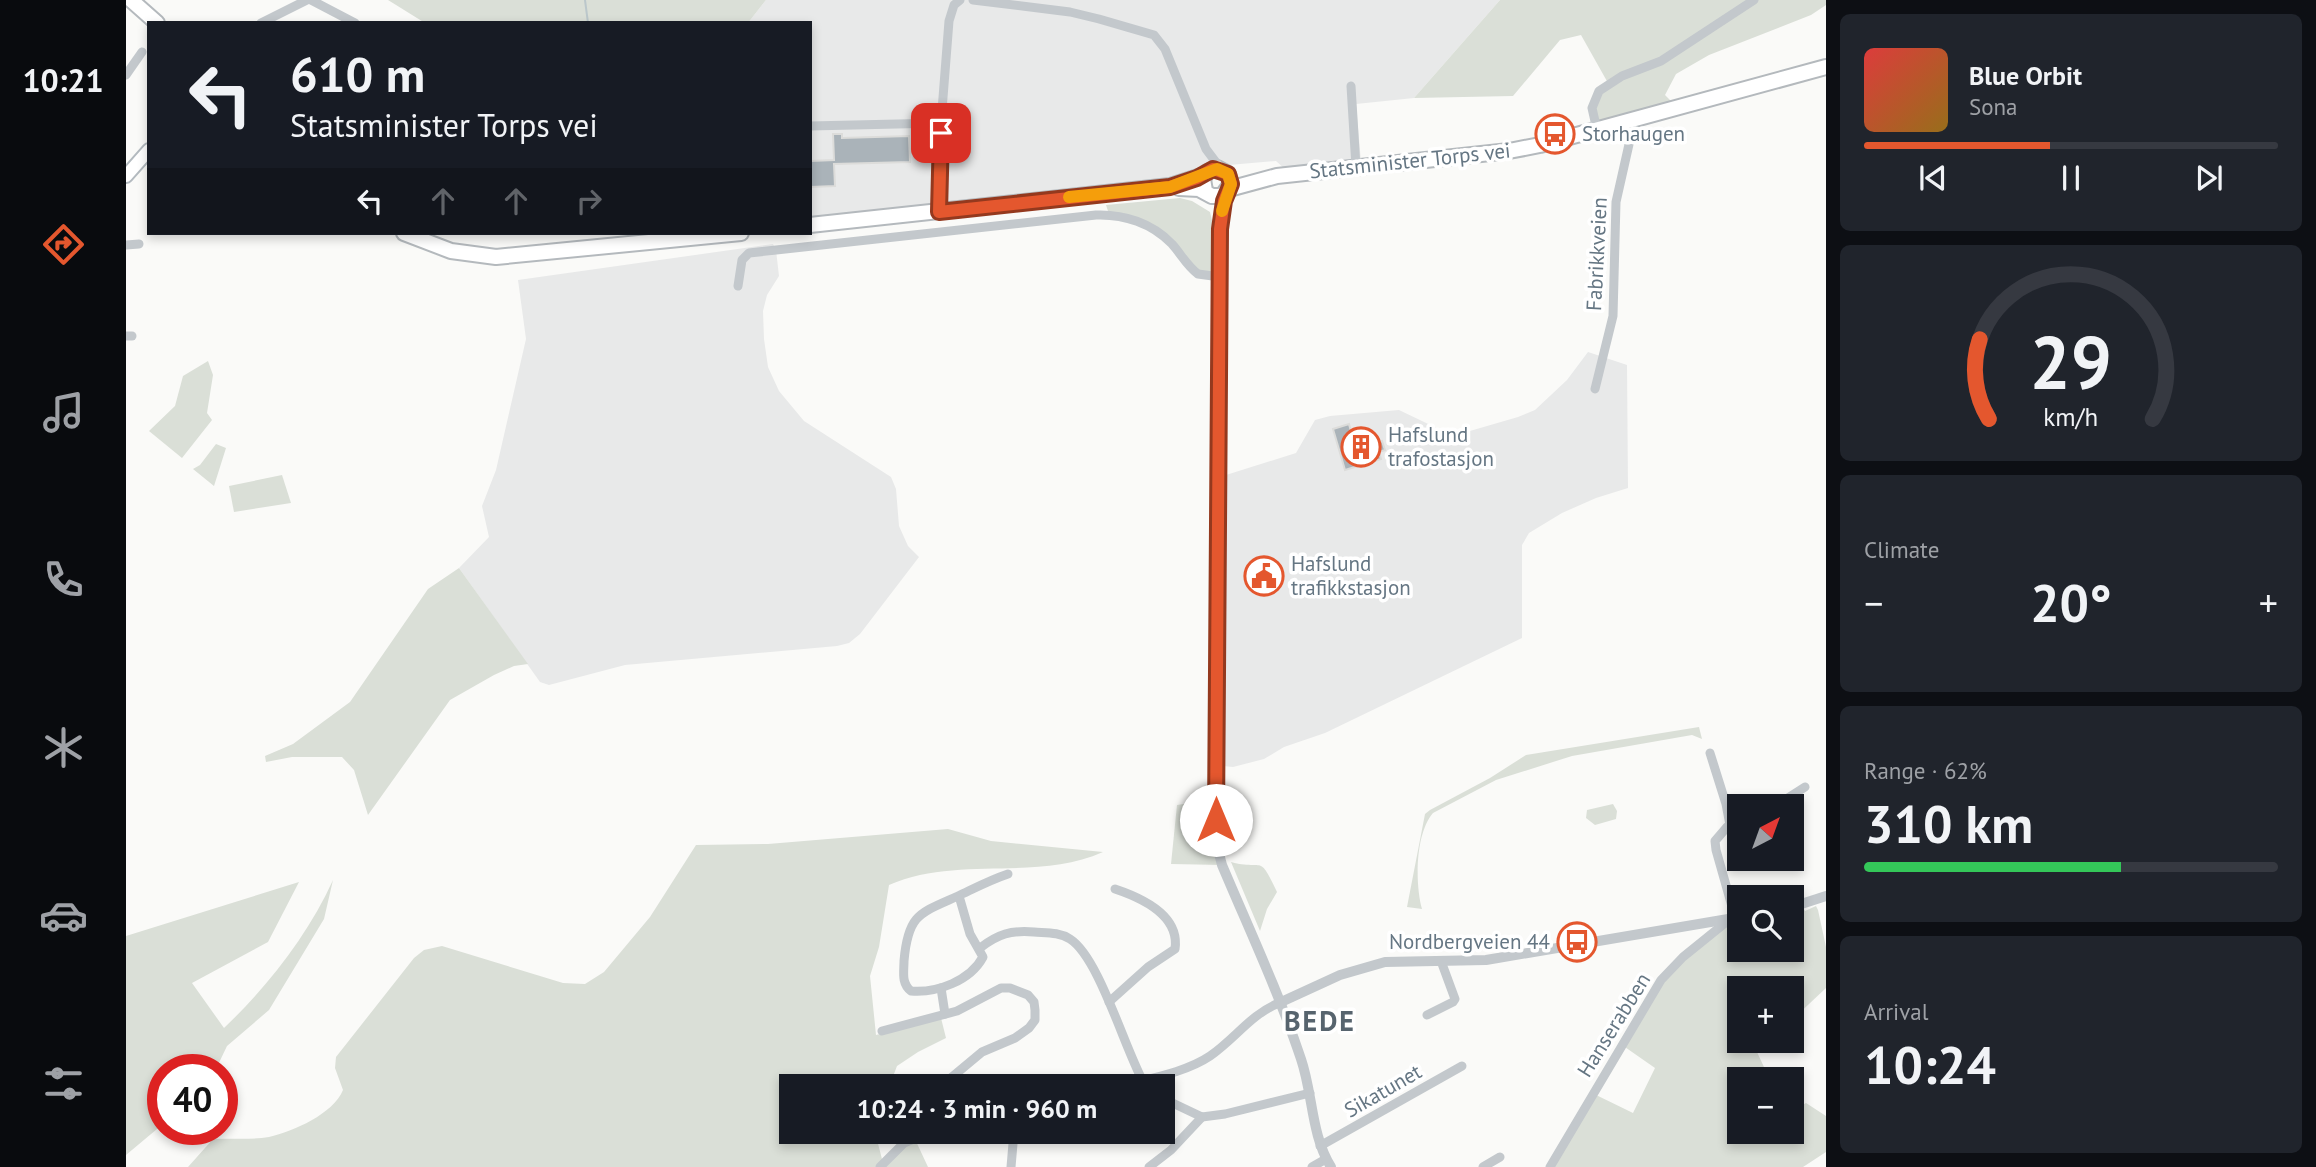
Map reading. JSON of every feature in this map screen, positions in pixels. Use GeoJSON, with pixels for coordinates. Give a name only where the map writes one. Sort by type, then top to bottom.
{"type":"FeatureCollection","features":[{"type":"Feature","properties":{"kind":"highway"},"geometry":{"type":"LineString","coordinates":[[131,0],[155,21]]}},
{"type":"Feature","properties":{"kind":"highway"},"geometry":{"type":"LineString","coordinates":[[126,7],[147,25]]}},
{"type":"Feature","properties":{"kind":"highway","name":"Statsminister Torps vei"},"geometry":{"type":"LineString","coordinates":[[812,225],[1170,187],[1219,179],[1278,176],[1509,151],[1597,130],[1826,67]]}},
{"type":"Feature","properties":{"kind":"highway"},"geometry":{"type":"LineString","coordinates":[[1207,193],[1202,184],[1219,179]]}},
{"type":"Feature","properties":{"kind":"highway","name":"Statsminister Torps vei"},"geometry":{"type":"LineString","coordinates":[[1170,187],[1218,197],[1219,179]]}},
{"type":"Feature","properties":{"kind":"highway"},"geometry":{"type":"LineString","coordinates":[[408,235],[435,247],[472,256],[496,257],[722,235]]}},
{"type":"Feature","properties":{"kind":"main road"},"geometry":{"type":"LineString","coordinates":[[126,176],[147,152]]}},
{"type":"Feature","properties":{"kind":"street"},"geometry":{"type":"LineString","coordinates":[[265,21],[309,0],[351,21]]}},
{"type":"Feature","properties":{"kind":"street"},"geometry":{"type":"LineString","coordinates":[[939,212],[941,123],[949,20],[954,5],[960,0]]}},
{"type":"Feature","properties":{"kind":"street"},"geometry":{"type":"LineString","coordinates":[[973,0],[1070,12],[1154,35],[1166,49],[1219,179],[1216,842],[1222,865],[1301,1058],[1320,1146],[1328,1163],[1312,1167]]}},
{"type":"Feature","properties":{"kind":"street"},"geometry":{"type":"LineString","coordinates":[[1597,130],[1592,108],[1599,91],[1622,76],[1661,61],[1754,0]]}},
{"type":"Feature","properties":{"kind":"street"},"geometry":{"type":"LineString","coordinates":[[126,75],[142,52]]}},
{"type":"Feature","properties":{"kind":"street"},"geometry":{"type":"LineString","coordinates":[[1351,86],[1356,167]]}},
{"type":"Feature","properties":{"kind":"street","name":"Fabrikkveien"},"geometry":{"type":"LineString","coordinates":[[1595,389],[1613,316],[1616,202],[1632,131],[1630,120]]}},
{"type":"Feature","properties":{"kind":"street"},"geometry":{"type":"LineString","coordinates":[[812,126],[941,123]]}},
{"type":"Feature","properties":{"kind":"street"},"geometry":{"type":"LineString","coordinates":[[1206,149],[1219,179]]}},
{"type":"Feature","properties":{"kind":"street"},"geometry":{"type":"LineString","coordinates":[[1207,193],[1220,229]]}},
{"type":"Feature","properties":{"kind":"street"},"geometry":{"type":"LineString","coordinates":[[738,286],[742,260],[744,255],[749,253],[1096,215],[1122,216],[1140,222],[1171,243],[1198,274],[1220,277]]}},
{"type":"Feature","properties":{"kind":"street"},"geometry":{"type":"LineString","coordinates":[[126,245],[139,244]]}},
{"type":"Feature","properties":{"kind":"street"},"geometry":{"type":"LineString","coordinates":[[1710,753],[1727,806]]}},
{"type":"Feature","properties":{"kind":"street"},"geometry":{"type":"LineString","coordinates":[[1794,794],[1805,787]]}},
{"type":"Feature","properties":{"kind":"street"},"geometry":{"type":"LineString","coordinates":[[1727,830],[1719,835],[1716,850],[1727,889]]}},
{"type":"Feature","properties":{"kind":"street"},"geometry":{"type":"LineString","coordinates":[[959,896],[970,934],[980,948],[982,957],[978,964],[950,985],[941,988],[917,991],[905,986],[903,981],[908,932],[919,914],[984,882],[1008,874]]}},
{"type":"Feature","properties":{"kind":"street"},"geometry":{"type":"LineString","coordinates":[[1109,1002],[1148,967],[1175,948],[1176,942],[1173,929],[1156,908],[1132,894],[1115,889]]}},
{"type":"Feature","properties":{"kind":"street"},"geometry":{"type":"LineString","coordinates":[[1804,903],[1826,896]]}},
{"type":"Feature","properties":{"kind":"street"},"geometry":{"type":"LineString","coordinates":[[1166,1074],[1209,1057],[1251,1019],[1279,1003],[1340,975],[1370,966],[1397,961],[1486,960],[1727,919]]}},
{"type":"Feature","properties":{"kind":"street","name":"Hanserabben"},"geometry":{"type":"LineString","coordinates":[[1549,1167],[1661,981],[1683,957],[1727,924]]}},
{"type":"Feature","properties":{"kind":"street"},"geometry":{"type":"LineString","coordinates":[[980,948],[1006,932],[1015,930],[1056,933],[1067,937],[1081,950],[1109,1002],[1140,1074]]}},
{"type":"Feature","properties":{"kind":"street"},"geometry":{"type":"LineString","coordinates":[[1427,1015],[1455,999],[1441,961]]}},
{"type":"Feature","properties":{"kind":"street"},"geometry":{"type":"LineString","coordinates":[[941,988],[945,1014]]}},
{"type":"Feature","properties":{"kind":"street"},"geometry":{"type":"LineString","coordinates":[[883,1031],[945,1014],[1001,988],[1010,988],[1028,995],[1034,1002],[1035,1010],[1035,1020],[1029,1028],[1015,1038],[982,1052],[956,1074]]}},
{"type":"Feature","properties":{"kind":"street","name":"Sikatunet"},"geometry":{"type":"LineString","coordinates":[[1320,1146],[1462,1066]]}},
{"type":"Feature","properties":{"kind":"street"},"geometry":{"type":"LineString","coordinates":[[1175,1104],[1202,1117],[1310,1093]]}},
{"type":"Feature","properties":{"kind":"street"},"geometry":{"type":"LineString","coordinates":[[1149,1167],[1171,1150],[1202,1117]]}},
{"type":"Feature","properties":{"kind":"street"},"geometry":{"type":"LineString","coordinates":[[880,1167],[903,1144]]}},
{"type":"Feature","properties":{"kind":"street"},"geometry":{"type":"LineString","coordinates":[[1011,1167],[1013,1144]]}},
{"type":"Feature","properties":{"kind":"street"},"geometry":{"type":"LineString","coordinates":[[1483,1167],[1500,1157]]}},
{"type":"Feature","properties":{"kind":"shaded area"},"geometry":{"type":"Polygon","coordinates":[[[388,0],[766,0],[750,21],[422,21],[388,0]]]}},
{"type":"Feature","properties":{"kind":"shaded area"},"geometry":{"type":"Polygon","coordinates":[[[766,0],[1500,0],[1414,98],[1356,104],[1361,162],[1286,170],[1276,161],[1229,165],[1194,170],[1179,177],[812,218],[812,21],[750,21],[766,0]]]}},
{"type":"Feature","properties":{"kind":"shaded area"},"geometry":{"type":"Polygon","coordinates":[[[1500,0],[1826,0],[1826,5],[1811,15],[1709,55],[1676,74],[1665,95],[1677,107],[1597,130],[1592,108],[1608,83],[1581,35],[1560,40],[1513,96],[1414,98],[1500,0]]]}},
{"type":"Feature","properties":{"kind":"shaded area"},"geometry":{"type":"Polygon","coordinates":[[[1180,198],[1192,201],[1210,212],[1220,254],[1220,277],[1198,274],[1154,229],[1109,214],[1106,205],[1180,198]]]}},
{"type":"Feature","properties":{"kind":"shaded area"},"geometry":{"type":"Polygon","coordinates":[[[773,244],[779,276],[767,295],[763,311],[764,339],[768,367],[779,391],[804,421],[891,477],[896,489],[899,526],[908,546],[919,557],[860,634],[849,643],[625,665],[549,685],[540,682],[459,568],[489,537],[482,506],[496,470],[526,339],[518,280],[773,244]]]}},
{"type":"Feature","properties":{"kind":"shaded area"},"geometry":{"type":"Polygon","coordinates":[[[1588,352],[1627,365],[1628,488],[1562,513],[1529,533],[1522,545],[1522,638],[1325,733],[1284,747],[1264,759],[1233,767],[1223,766],[1226,475],[1296,453],[1315,420],[1330,416],[1399,410],[1447,433],[1463,433],[1518,417],[1535,410],[1567,380],[1588,352]]]}},
{"type":"Feature","properties":{"kind":"shaded area"},"geometry":{"type":"Polygon","coordinates":[[[208,361],[213,375],[207,413],[212,420],[182,458],[149,431],[175,406],[183,376],[208,361]]]}},
{"type":"Feature","properties":{"kind":"shaded area"},"geometry":{"type":"Polygon","coordinates":[[[216,444],[226,448],[214,486],[193,469],[200,465],[216,444]]]}},
{"type":"Feature","properties":{"kind":"shaded area"},"geometry":{"type":"Polygon","coordinates":[[[282,475],[291,503],[234,512],[229,486],[282,475]]]}},
{"type":"Feature","properties":{"kind":"shaded area"},"geometry":{"type":"Polygon","coordinates":[[[459,568],[528,664],[514,666],[494,675],[450,700],[368,815],[354,770],[342,757],[292,757],[266,762],[265,756],[293,744],[350,702],[428,589],[459,568]]]}},
{"type":"Feature","properties":{"kind":"shaded area"},"geometry":{"type":"Polygon","coordinates":[[[1699,727],[1702,739],[1692,735],[1572,756],[1496,780],[1433,813],[1423,833],[1418,860],[1418,886],[1422,909],[1407,907],[1425,814],[1430,810],[1526,755],[1699,727]]]}},
{"type":"Feature","properties":{"kind":"shaded area"},"geometry":{"type":"Polygon","coordinates":[[[1216,799],[1222,865],[1171,864],[1177,805],[1216,799]]]}},
{"type":"Feature","properties":{"kind":"shaded area"},"geometry":{"type":"Polygon","coordinates":[[[1613,804],[1617,811],[1616,819],[1595,825],[1586,818],[1587,810],[1613,804]]]}},
{"type":"Feature","properties":{"kind":"shaded area"},"geometry":{"type":"Polygon","coordinates":[[[948,829],[991,841],[1103,852],[1051,866],[941,871],[889,885],[879,947],[870,976],[876,1035],[941,1018],[946,1038],[897,1066],[894,1074],[779,1074],[779,1144],[878,1144],[883,1163],[906,1144],[917,1144],[928,1167],[188,1167],[208,1145],[238,1145],[238,1138],[269,1137],[301,1126],[331,1107],[343,1090],[335,1068],[336,1057],[414,958],[424,950],[442,946],[563,983],[585,984],[604,972],[650,917],[696,845],[768,844],[948,829]]]}},
{"type":"Feature","properties":{"kind":"shaded area"},"geometry":{"type":"Polygon","coordinates":[[[1231,862],[1260,865],[1267,872],[1277,892],[1267,909],[1260,931],[1231,862]]]}},
{"type":"Feature","properties":{"kind":"shaded area"},"geometry":{"type":"Polygon","coordinates":[[[333,880],[324,919],[269,1010],[227,1046],[223,1054],[147,1054],[147,1137],[126,1155],[126,936],[299,882],[268,942],[192,983],[224,1028],[286,959],[333,880]]]}},
{"type":"Feature","properties":{"kind":"shaded area"},"geometry":{"type":"Polygon","coordinates":[[[1816,906],[1826,947],[1826,988],[1804,1009],[1804,976],[1727,976],[1727,1053],[1757,1053],[1764,1067],[1727,1067],[1727,1144],[1804,1144],[1806,1103],[1826,1116],[1826,1152],[1803,1167],[1550,1167],[1592,1093],[1633,1113],[1655,1068],[1622,1045],[1673,967],[1727,926],[1727,962],[1804,962],[1804,909],[1816,906]]]}},
{"type":"Feature","properties":{"kind":"building"},"geometry":{"type":"Polygon","coordinates":[[[833,134],[842,134],[842,138],[909,136],[910,162],[834,164],[835,186],[812,187],[812,161],[834,160],[833,134]]]}},
{"type":"Feature","properties":{"kind":"building","name":"Hafslund trafostasjon"},"geometry":{"type":"Polygon","coordinates":[[[1349,424],[1354,443],[1374,437],[1376,443],[1382,441],[1385,450],[1379,452],[1381,459],[1345,470],[1333,429],[1349,424]]]}},
{"type":"Feature","properties":{"kind":"waterway"},"geometry":{"type":"LineString","coordinates":[[585,0],[588,21]]}},
{"type":"Feature","properties":{"kind":"slow traffic"},"geometry":{"type":"LineString","coordinates":[[1069,197],[1170,187],[1217,169],[1228,174],[1231,181],[1222,211]]}},
{"type":"Feature","properties":{"kind":"place","name":"Storhaugen"},"geometry":{"type":"Point","coordinates":[1555,134]}},
{"type":"Feature","properties":{"kind":"place","name":"Hafslund trafostasjon"},"geometry":{"type":"Point","coordinates":[1361,447]}},
{"type":"Feature","properties":{"kind":"place","name":"Hafslund trafikkstasjon"},"geometry":{"type":"Point","coordinates":[1264,576]}},
{"type":"Feature","properties":{"kind":"place","name":"Nordbergveien 44"},"geometry":{"type":"Point","coordinates":[1577,942]}},
{"type":"Feature","properties":{"kind":"district","name":"BEDE"},"geometry":{"type":"Point","coordinates":[1320,1021]}},
{"type":"Feature","properties":{"kind":"route"},"geometry":{"type":"LineString","coordinates":[[941,133],[939,212],[1170,187],[1197,178],[1213,169],[1224,171],[1229,176],[1231,184],[1224,201],[1220,229],[1216,820]]}}]}
